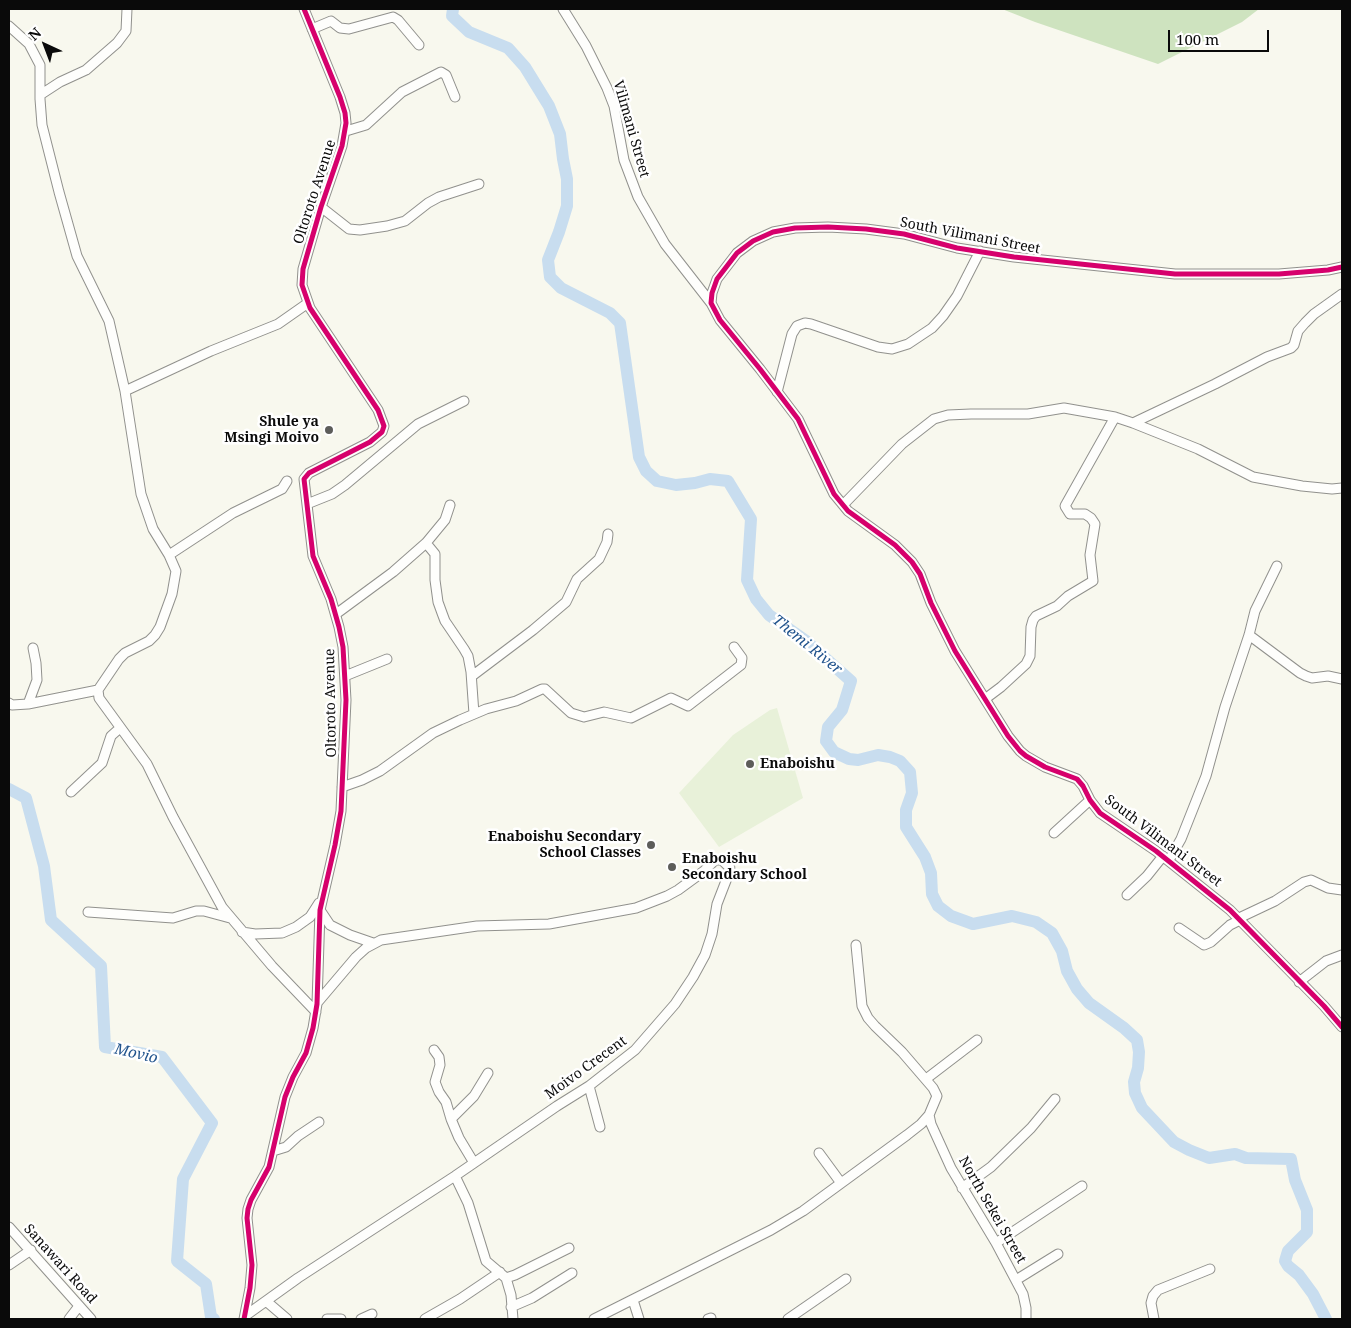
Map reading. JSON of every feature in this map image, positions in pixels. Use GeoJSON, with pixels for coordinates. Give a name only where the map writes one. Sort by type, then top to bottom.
{"type":"FeatureCollection","features":[{"type":"Feature","properties":{"kind":"street"},"geometry":{"type":"LineString","coordinates":[[40,95],[60,82],[86,70],[117,43],[126,32],[127,9]]}},
{"type":"Feature","properties":{"kind":"street","name":"Oltoroto Avenue"},"geometry":{"type":"LineString","coordinates":[[245,1318],[252,1265],[247,1218],[248,1209],[269,1167],[285,1096],[309,1046],[316,1008],[320,910],[339,826],[342,787],[345,676],[342,647],[336,614],[327,586],[313,556],[304,484],[306,476],[370,442],[382,432],[384,426],[378,410],[308,303],[302,285],[303,269],[346,131],[345,113],[304,9]]}},
{"type":"Feature","properties":{"kind":"street","name":"Vilimani Street"},"geometry":{"type":"LineString","coordinates":[[563,9],[586,46],[607,88],[614,106],[624,160],[638,197],[665,244],[711,303]]}},
{"type":"Feature","properties":{"kind":"street"},"geometry":{"type":"LineString","coordinates":[[312,29],[330,21],[340,28],[349,29],[393,17],[398,20],[419,45]]}},
{"type":"Feature","properties":{"kind":"street"},"geometry":{"type":"LineString","coordinates":[[9,26],[29,44],[37,57],[41,71],[42,125],[73,244],[109,321],[125,391],[142,494],[153,528],[176,571],[172,594],[160,627],[155,635],[149,642],[126,653],[119,659],[98,690],[28,704],[12,705],[9,703]]}},
{"type":"Feature","properties":{"kind":"street"},"geometry":{"type":"LineString","coordinates":[[346,131],[366,125],[402,92],[439,73],[443,72],[446,75],[454,96]]}},
{"type":"Feature","properties":{"kind":"street"},"geometry":{"type":"LineString","coordinates":[[321,207],[349,229],[360,230],[404,221],[434,200],[479,184]]}},
{"type":"Feature","properties":{"kind":"street","name":"South Vilimani Street"},"geometry":{"type":"LineString","coordinates":[[1342,268],[1279,274],[1175,274],[1054,262],[957,248],[904,234],[866,229],[795,228],[773,232],[753,241],[726,266],[717,279],[711,303],[720,320],[798,419],[823,475],[834,494],[848,511],[895,545],[912,562],[920,574],[931,603],[955,651],[1008,736],[1020,751],[1045,767],[1077,780],[1084,786],[1095,808],[1106,818],[1166,858],[1239,919],[1342,1026]]}},
{"type":"Feature","properties":{"kind":"street"},"geometry":{"type":"LineString","coordinates":[[777,392],[792,334],[797,326],[805,323],[811,324],[878,347],[892,349],[908,344],[932,328],[943,316],[957,296],[980,251]]}},
{"type":"Feature","properties":{"kind":"street"},"geometry":{"type":"LineString","coordinates":[[1133,423],[1290,348],[1294,345],[1298,331],[1305,323],[1314,314],[1342,294]]}},
{"type":"Feature","properties":{"kind":"street"},"geometry":{"type":"LineString","coordinates":[[125,391],[211,351],[278,324],[308,303]]}},
{"type":"Feature","properties":{"kind":"street"},"geometry":{"type":"LineString","coordinates":[[307,504],[332,494],[345,485],[418,424],[464,401]]}},
{"type":"Feature","properties":{"kind":"street"},"geometry":{"type":"LineString","coordinates":[[843,505],[902,444],[934,419],[971,414],[1028,414],[1064,408],[1114,417],[1133,423],[1198,449],[1254,477],[1302,486],[1342,488]]}},
{"type":"Feature","properties":{"kind":"street"},"geometry":{"type":"LineString","coordinates":[[985,699],[1026,664],[1030,656],[1031,627],[1036,616],[1057,606],[1093,581],[1090,555],[1095,524],[1092,518],[1084,514],[1070,514],[1066,506],[1114,417]]}},
{"type":"Feature","properties":{"kind":"street"},"geometry":{"type":"LineString","coordinates":[[169,555],[234,513],[282,489],[287,481]]}},
{"type":"Feature","properties":{"kind":"street"},"geometry":{"type":"LineString","coordinates":[[336,614],[393,572],[426,543],[445,520],[450,505]]}},
{"type":"Feature","properties":{"kind":"street"},"geometry":{"type":"LineString","coordinates":[[472,676],[534,630],[566,602],[578,579],[599,559],[607,542],[608,534]]}},
{"type":"Feature","properties":{"kind":"street"},"geometry":{"type":"LineString","coordinates":[[426,543],[435,554],[435,580],[440,608],[445,621],[464,649],[472,676],[474,714]]}},
{"type":"Feature","properties":{"kind":"street"},"geometry":{"type":"LineString","coordinates":[[1126,895],[1166,858],[1181,839],[1206,776],[1225,707],[1260,599],[1277,566]]}},
{"type":"Feature","properties":{"kind":"street"},"geometry":{"type":"LineString","coordinates":[[1249,635],[1300,673],[1312,678],[1328,676],[1342,679]]}},
{"type":"Feature","properties":{"kind":"street"},"geometry":{"type":"LineString","coordinates":[[342,787],[380,771],[433,733],[474,714],[516,701],[542,689],[545,689],[571,712],[584,717],[604,712],[631,718],[671,698],[688,706],[741,665],[740,655],[734,647]]}},
{"type":"Feature","properties":{"kind":"street"},"geometry":{"type":"LineString","coordinates":[[28,704],[37,680],[33,648]]}},
{"type":"Feature","properties":{"kind":"street"},"geometry":{"type":"LineString","coordinates":[[345,676],[387,660]]}},
{"type":"Feature","properties":{"kind":"street"},"geometry":{"type":"LineString","coordinates":[[98,690],[101,704],[147,764],[215,895],[230,918],[316,1008]]}},
{"type":"Feature","properties":{"kind":"street"},"geometry":{"type":"LineString","coordinates":[[71,792],[102,763],[112,736],[120,728]]}},
{"type":"Feature","properties":{"kind":"street"},"geometry":{"type":"LineString","coordinates":[[1054,833],[1090,800]]}},
{"type":"Feature","properties":{"kind":"street","name":"Moivo Crecent"},"geometry":{"type":"LineString","coordinates":[[245,1318],[298,1278],[589,1086],[635,1050],[675,1004],[694,977],[705,955],[712,934],[717,904],[729,873],[728,865],[722,860],[715,860],[689,882],[666,896],[636,908],[550,924],[477,926],[381,940],[373,943],[356,957],[316,1008]]}},
{"type":"Feature","properties":{"kind":"street"},"geometry":{"type":"LineString","coordinates":[[1178,928],[1204,945],[1211,942],[1239,919],[1275,901],[1304,882],[1311,880],[1328,888],[1342,890]]}},
{"type":"Feature","properties":{"kind":"street"},"geometry":{"type":"LineString","coordinates":[[242,932],[255,934],[282,933],[296,928],[310,917],[322,900]]}},
{"type":"Feature","properties":{"kind":"street"},"geometry":{"type":"LineString","coordinates":[[320,910],[330,925],[350,935],[373,943]]}},
{"type":"Feature","properties":{"kind":"street"},"geometry":{"type":"LineString","coordinates":[[88,912],[173,918],[196,911],[204,911],[230,918]]}},
{"type":"Feature","properties":{"kind":"street"},"geometry":{"type":"LineString","coordinates":[[594,1319],[770,1230],[803,1211],[921,1124],[929,1115],[936,1096],[933,1088],[868,1018],[862,1006],[856,945]]}},
{"type":"Feature","properties":{"kind":"street"},"geometry":{"type":"LineString","coordinates":[[1299,982],[1326,961],[1342,954]]}},
{"type":"Feature","properties":{"kind":"street"},"geometry":{"type":"LineString","coordinates":[[926,1079],[978,1040]]}},
{"type":"Feature","properties":{"kind":"street"},"geometry":{"type":"LineString","coordinates":[[434,1050],[439,1057],[440,1065],[435,1082],[446,1102],[450,1119],[459,1138],[474,1162]]}},
{"type":"Feature","properties":{"kind":"street"},"geometry":{"type":"LineString","coordinates":[[450,1119],[474,1096],[488,1073]]}},
{"type":"Feature","properties":{"kind":"street"},"geometry":{"type":"LineString","coordinates":[[589,1086],[600,1127]]}},
{"type":"Feature","properties":{"kind":"street"},"geometry":{"type":"LineString","coordinates":[[962,1188],[991,1167],[1031,1128],[1056,1099]]}},
{"type":"Feature","properties":{"kind":"street","name":"North Sekei Street"},"geometry":{"type":"LineString","coordinates":[[929,1115],[931,1124],[951,1168],[1016,1280],[1025,1302],[1026,1319]]}},
{"type":"Feature","properties":{"kind":"street"},"geometry":{"type":"LineString","coordinates":[[273,1151],[286,1147],[318,1122]]}},
{"type":"Feature","properties":{"kind":"street"},"geometry":{"type":"LineString","coordinates":[[819,1153],[841,1183]]}},
{"type":"Feature","properties":{"kind":"street"},"geometry":{"type":"LineString","coordinates":[[455,1176],[468,1203],[486,1261],[503,1275],[511,1295],[513,1319]]}},
{"type":"Feature","properties":{"kind":"street"},"geometry":{"type":"LineString","coordinates":[[996,1243],[1082,1186]]}},
{"type":"Feature","properties":{"kind":"street","name":"Sanawari Road"},"geometry":{"type":"LineString","coordinates":[[9,1227],[91,1319]]}},
{"type":"Feature","properties":{"kind":"street"},"geometry":{"type":"LineString","coordinates":[[425,1319],[503,1275],[515,1275],[569,1248]]}},
{"type":"Feature","properties":{"kind":"street"},"geometry":{"type":"LineString","coordinates":[[9,1265],[30,1250]]}},
{"type":"Feature","properties":{"kind":"street"},"geometry":{"type":"LineString","coordinates":[[1016,1280],[1058,1254]]}},
{"type":"Feature","properties":{"kind":"street"},"geometry":{"type":"LineString","coordinates":[[1154,1319],[1151,1304],[1153,1296],[1158,1290],[1210,1270]]}},
{"type":"Feature","properties":{"kind":"street"},"geometry":{"type":"LineString","coordinates":[[511,1307],[532,1298],[572,1272]]}},
{"type":"Feature","properties":{"kind":"street"},"geometry":{"type":"LineString","coordinates":[[788,1319],[846,1280]]}},
{"type":"Feature","properties":{"kind":"street"},"geometry":{"type":"LineString","coordinates":[[633,1300],[639,1319]]}},
{"type":"Feature","properties":{"kind":"street"},"geometry":{"type":"LineString","coordinates":[[266,1301],[288,1319]]}},
{"type":"Feature","properties":{"kind":"street"},"geometry":{"type":"LineString","coordinates":[[69,1319],[79,1306]]}},
{"type":"Feature","properties":{"kind":"street"},"geometry":{"type":"LineString","coordinates":[[361,1319],[372,1314]]}},
{"type":"Feature","properties":{"kind":"street"},"geometry":{"type":"LineString","coordinates":[[327,1319],[341,1319]]}},
{"type":"Feature","properties":{"kind":"green space"},"geometry":{"type":"Polygon","coordinates":[[[1002,9],[1259,9],[1242,22],[1158,64],[1002,9]]]}},
{"type":"Feature","properties":{"kind":"green space","name":"Enaboishu"},"geometry":{"type":"Polygon","coordinates":[[[777,708],[803,798],[719,847],[679,793],[733,735],[770,710],[777,708]]]}},
{"type":"Feature","properties":{"kind":"waterway","name":"Themi River"},"geometry":{"type":"LineString","coordinates":[[453,9],[452,16],[469,32],[508,48],[525,67],[549,106],[560,134],[567,179],[567,206],[548,260],[550,277],[561,288],[610,313],[620,323],[639,457],[646,471],[657,481],[676,485],[710,479],[728,481],[751,519],[747,580],[756,599],[769,615],[806,641],[851,681],[842,710],[828,727],[826,741],[834,752],[849,759],[858,760],[878,755],[890,757],[900,761],[910,772],[912,793],[906,810],[906,827],[925,857],[931,873],[932,894],[938,906],[951,916],[973,924],[1012,916],[1036,922],[1052,933],[1062,951],[1067,971],[1077,989],[1089,1003],[1124,1028],[1137,1040],[1139,1052],[1138,1068],[1134,1082],[1135,1093],[1142,1108],[1174,1142],[1209,1158],[1235,1154],[1246,1158],[1291,1159],[1295,1180],[1307,1210],[1307,1232],[1288,1251],[1285,1261],[1299,1275],[1313,1294],[1326,1319]]}},
{"type":"Feature","properties":{"kind":"waterway","name":"Movio"},"geometry":{"type":"LineString","coordinates":[[9,789],[26,798],[44,866],[51,920],[101,966],[105,1047],[162,1057],[212,1123],[183,1179],[177,1261],[206,1284],[211,1317],[214,1319]]}},
{"type":"Feature","properties":{"kind":"cycle path"},"geometry":{"type":"LineString","coordinates":[[244,1319],[252,1265],[247,1218],[248,1209],[269,1167],[285,1097],[306,1053],[313,1028],[317,1004],[320,910],[341,811],[346,700],[343,647],[331,599],[313,556],[304,479],[309,473],[370,442],[382,432],[384,426],[378,410],[310,308],[302,285],[303,269],[321,207],[342,146],[346,123],[340,97],[304,9]]}},
{"type":"Feature","properties":{"kind":"cycle path"},"geometry":{"type":"LineString","coordinates":[[1342,267],[1279,274],[1175,274],[1014,257],[957,248],[904,234],[866,229],[795,228],[773,232],[753,241],[737,253],[717,279],[711,303],[720,320],[798,419],[834,494],[848,511],[895,545],[912,562],[920,574],[931,603],[955,651],[1008,736],[1020,751],[1045,767],[1077,779],[1100,813],[1156,851],[1230,910],[1324,1006],[1342,1027]]}},
{"type":"Feature","properties":{"kind":"place","name":"Shule ya Msingi Moivo"},"geometry":{"type":"Point","coordinates":[329,430]}},
{"type":"Feature","properties":{"kind":"place","name":"Enaboishu"},"geometry":{"type":"Point","coordinates":[750,764]}},
{"type":"Feature","properties":{"kind":"place","name":"Enaboishu Secondary School Classes"},"geometry":{"type":"Point","coordinates":[651,845]}},
{"type":"Feature","properties":{"kind":"place","name":"Enaboishu Secondary School"},"geometry":{"type":"Point","coordinates":[672,867]}}]}
